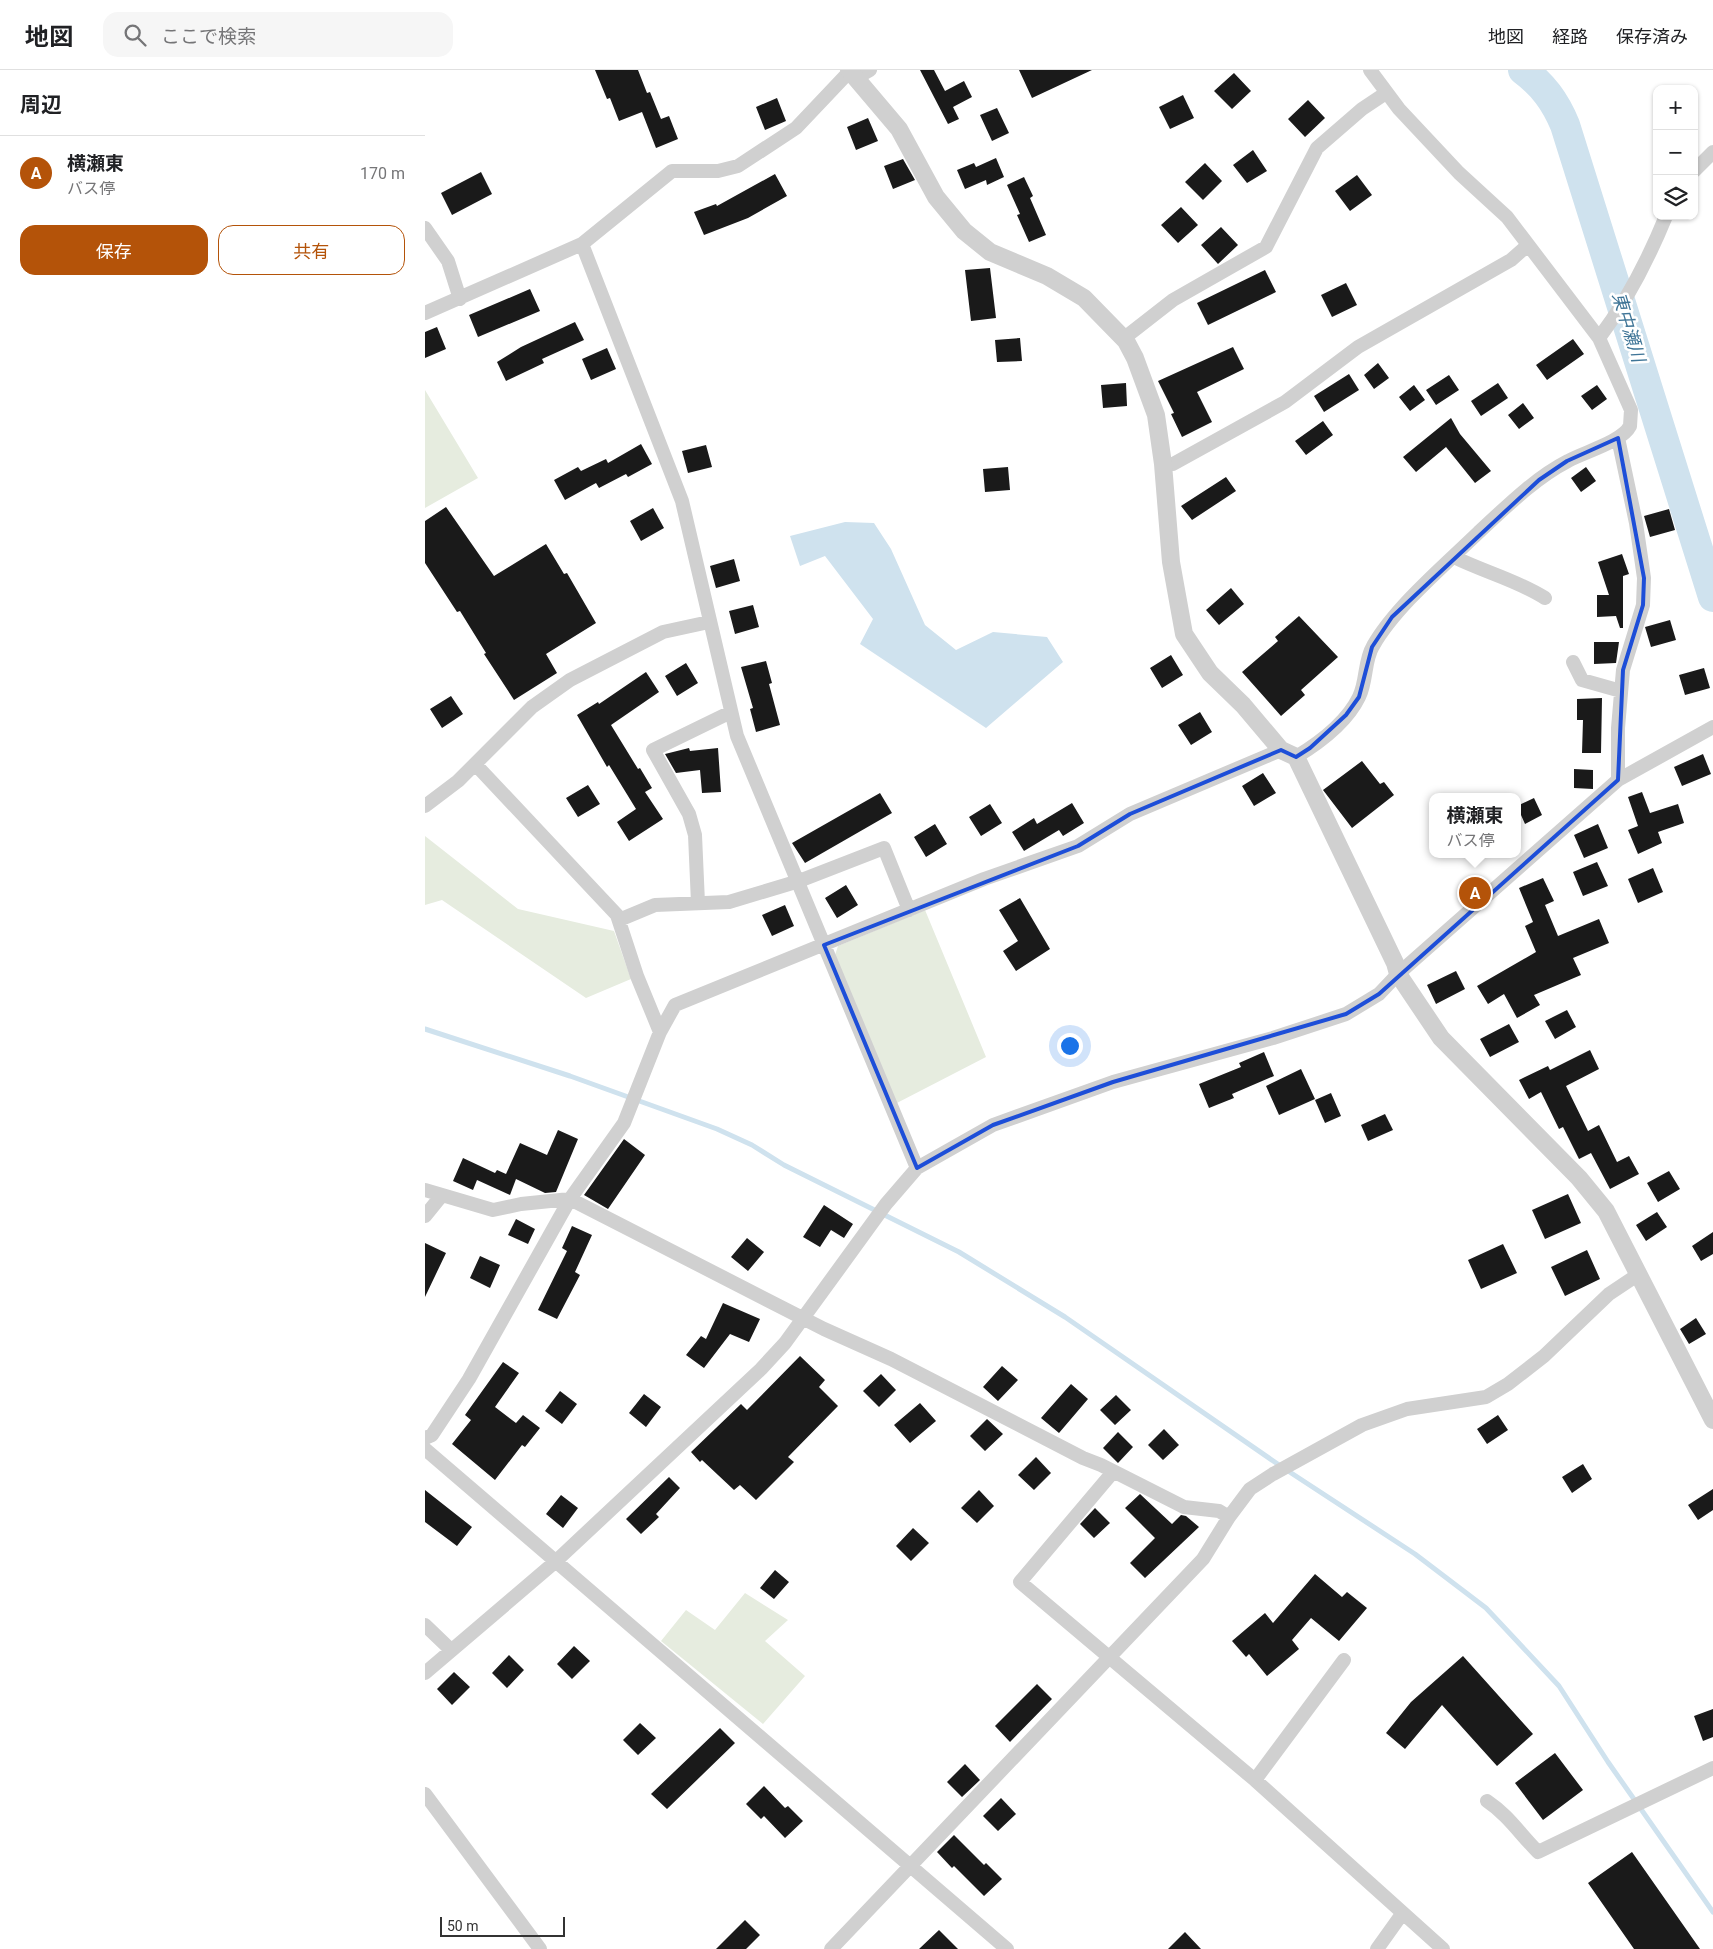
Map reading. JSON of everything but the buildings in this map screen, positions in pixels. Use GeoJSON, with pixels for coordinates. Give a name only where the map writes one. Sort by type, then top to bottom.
{"type":"FeatureCollection","features":[{"type":"Feature","properties":{"kind":"street"},"geometry":{"type":"LineString","coordinates":[[425,1438],[432,1435],[469,1379],[570,1199],[624,1123],[660,1032],[675,1005],[909,910],[1078,846],[1131,814],[1289,753],[1310,748],[1347,715],[1359,697],[1372,647],[1393,617],[1454,557],[1539,480],[1567,461],[1618,438],[1630,426],[1631,410],[1599,338],[1507,218],[1459,173],[1399,110],[1370,70]]}},
{"type":"Feature","properties":{"kind":"street"},"geometry":{"type":"LineString","coordinates":[[425,313],[582,244],[671,171],[719,171],[738,166],[796,128],[856,72],[899,128],[936,197],[963,231],[990,252],[1047,276],[1084,298],[1123,339],[1135,358],[1156,415],[1163,464],[1171,562],[1184,634],[1210,673],[1289,753],[1395,963],[1398,974],[1441,1038],[1579,1178],[1606,1211],[1713,1420]]}},
{"type":"Feature","properties":{"kind":"street"},"geometry":{"type":"LineString","coordinates":[[1123,339],[1173,300],[1267,247],[1317,148],[1362,108],[1386,93]]}},
{"type":"Feature","properties":{"kind":"street"},"geometry":{"type":"LineString","coordinates":[[1698,167],[1713,152]]}},
{"type":"Feature","properties":{"kind":"street"},"geometry":{"type":"LineString","coordinates":[[1599,338],[1622,306],[1649,257],[1664,220]]}},
{"type":"Feature","properties":{"kind":"street"},"geometry":{"type":"LineString","coordinates":[[425,228],[448,261],[460,299]]}},
{"type":"Feature","properties":{"kind":"street"},"geometry":{"type":"LineString","coordinates":[[582,244],[682,501],[737,736],[917,1168]]}},
{"type":"Feature","properties":{"kind":"street"},"geometry":{"type":"LineString","coordinates":[[1163,464],[1173,464],[1285,402],[1358,347],[1511,260],[1528,245]]}},
{"type":"Feature","properties":{"kind":"street"},"geometry":{"type":"LineString","coordinates":[[1618,438],[1636,523],[1644,578],[1643,605],[1623,670],[1618,728],[1618,780]]}},
{"type":"Feature","properties":{"kind":"street"},"geometry":{"type":"LineString","coordinates":[[1454,557],[1474,567],[1523,584],[1545,598]]}},
{"type":"Feature","properties":{"kind":"street"},"geometry":{"type":"LineString","coordinates":[[425,806],[458,781],[532,708],[570,680],[663,632],[709,622]]}},
{"type":"Feature","properties":{"kind":"street"},"geometry":{"type":"LineString","coordinates":[[1573,662],[1582,680],[1621,691]]}},
{"type":"Feature","properties":{"kind":"street"},"geometry":{"type":"LineString","coordinates":[[698,903],[695,835],[689,814],[653,750],[731,712]]}},
{"type":"Feature","properties":{"kind":"street"},"geometry":{"type":"LineString","coordinates":[[425,1672],[555,1562],[761,1370],[785,1343],[886,1204],[917,1168],[993,1125],[1012,1118],[1113,1082],[1273,1038],[1346,1014],[1379,994],[1398,974],[1618,780],[1713,727]]}},
{"type":"Feature","properties":{"kind":"street"},"geometry":{"type":"LineString","coordinates":[[475,764],[597,892],[619,920],[637,976],[660,1032]]}},
{"type":"Feature","properties":{"kind":"street"},"geometry":{"type":"LineString","coordinates":[[619,920],[655,905],[729,902],[799,881],[884,848],[909,910]]}},
{"type":"Feature","properties":{"kind":"street"},"geometry":{"type":"LineString","coordinates":[[425,1190],[493,1210],[521,1204],[570,1199],[825,1329],[891,1359],[1184,1507],[1219,1511],[1229,1517]]}},
{"type":"Feature","properties":{"kind":"street"},"geometry":{"type":"LineString","coordinates":[[425,1216],[441,1195]]}},
{"type":"Feature","properties":{"kind":"street"},"geometry":{"type":"LineString","coordinates":[[831,1949],[1110,1659],[1203,1559],[1229,1517],[1250,1489],[1293,1462],[1362,1425],[1407,1408],[1486,1397],[1508,1384],[1544,1356],[1609,1294],[1639,1274]]}},
{"type":"Feature","properties":{"kind":"street"},"geometry":{"type":"LineString","coordinates":[[425,1449],[555,1562],[649,1639],[1007,1949]]}},
{"type":"Feature","properties":{"kind":"street"},"geometry":{"type":"LineString","coordinates":[[1113,1472],[1020,1582],[1255,1780],[1443,1949]]}},
{"type":"Feature","properties":{"kind":"street"},"geometry":{"type":"LineString","coordinates":[[425,1624],[451,1650]]}},
{"type":"Feature","properties":{"kind":"street"},"geometry":{"type":"LineString","coordinates":[[1255,1780],[1343,1660]]}},
{"type":"Feature","properties":{"kind":"street"},"geometry":{"type":"LineString","coordinates":[[1487,1801],[1504,1813],[1519,1834],[1538,1852],[1713,1768]]}},
{"type":"Feature","properties":{"kind":"street"},"geometry":{"type":"LineString","coordinates":[[425,1794],[540,1949]]}},
{"type":"Feature","properties":{"kind":"street"},"geometry":{"type":"LineString","coordinates":[[1377,1949],[1402,1914]]}},
{"type":"Feature","properties":{"kind":"highlighted area"},"geometry":{"type":"Polygon","coordinates":[[[1618,438],[1644,578],[1643,605],[1623,670],[1618,780],[1379,994],[1346,1014],[1113,1082],[993,1125],[917,1168],[824,945],[1078,846],[1130,814],[1281,750],[1296,757],[1310,748],[1346,715],[1359,697],[1372,647],[1392,617],[1539,480],[1567,461],[1618,438]]]}},
{"type":"Feature","properties":{"kind":"shaded area"},"geometry":{"type":"Polygon","coordinates":[[[425,390],[478,478],[425,508],[425,390]]]}},
{"type":"Feature","properties":{"kind":"shaded area"},"geometry":{"type":"Polygon","coordinates":[[[425,836],[518,909],[614,931],[631,979],[586,998],[442,900],[425,905],[425,836]]]}},
{"type":"Feature","properties":{"kind":"shaded area"},"geometry":{"type":"Polygon","coordinates":[[[925,910],[986,1057],[893,1105],[835,955],[838,946],[925,910]]]}},
{"type":"Feature","properties":{"kind":"shaded area"},"geometry":{"type":"Polygon","coordinates":[[[745,1593],[788,1620],[765,1641],[805,1676],[763,1724],[661,1641],[686,1610],[715,1630],[745,1593]]]}},
{"type":"Feature","properties":{"kind":"water"},"geometry":{"type":"Polygon","coordinates":[[[845,522],[874,523],[891,549],[925,625],[956,650],[993,632],[1047,637],[1063,662],[986,728],[860,644],[873,619],[825,556],[800,566],[790,536],[845,522]]]}},
{"type":"Feature","properties":{"kind":"waterway","name":"東中瀬川"},"geometry":{"type":"LineString","coordinates":[[1523,70],[1548,94],[1565,125],[1713,597]]}},
{"type":"Feature","properties":{"kind":"waterway"},"geometry":{"type":"LineString","coordinates":[[425,1029],[570,1076],[717,1129],[752,1145],[784,1165],[959,1252],[1065,1317],[1282,1467],[1415,1554],[1486,1608],[1559,1686],[1608,1762],[1713,1912]]}},
{"type":"Feature","properties":{"kind":"place","name":"横瀬東"},"geometry":{"type":"Point","coordinates":[1475,893]}}]}
